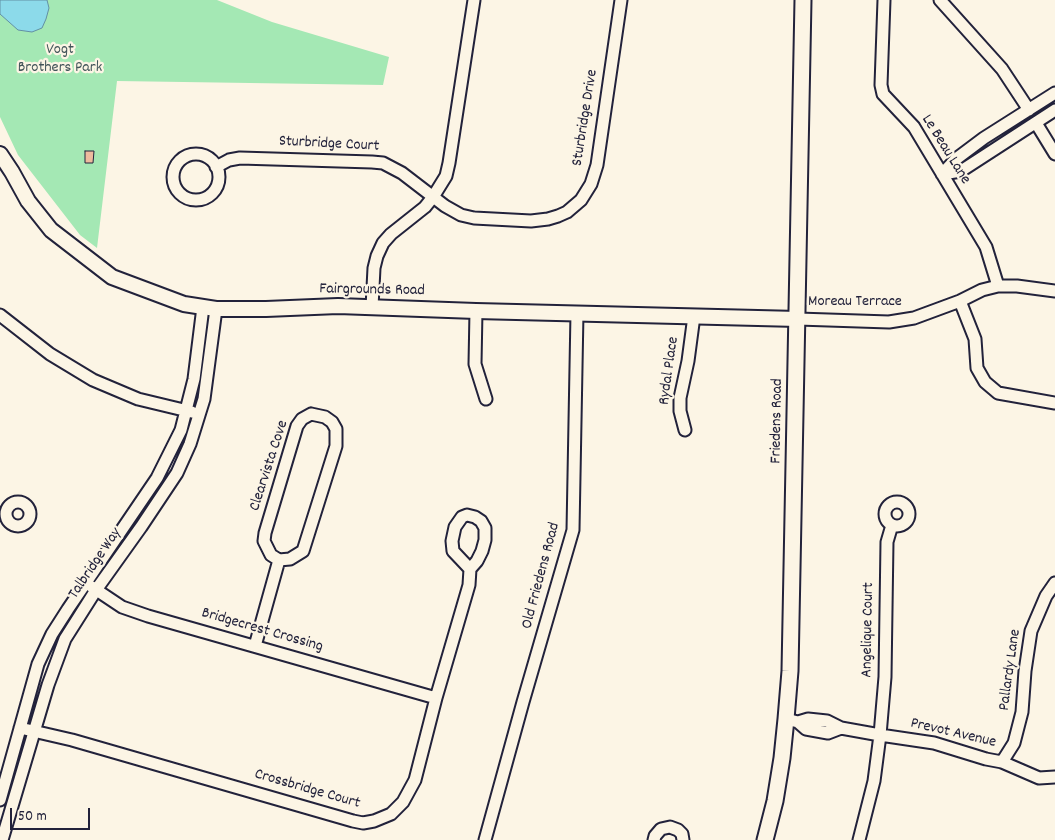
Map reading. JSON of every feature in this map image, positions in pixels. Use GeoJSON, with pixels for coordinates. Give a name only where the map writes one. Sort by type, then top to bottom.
{"type":"FeatureCollection","features":[{"type":"Feature","properties":{"kind":"main road","name":"Friedens Road"},"geometry":{"type":"LineString","coordinates":[[765,840],[792,720],[790,671],[803,0]]}},
{"type":"Feature","properties":{"kind":"street"},"geometry":{"type":"LineString","coordinates":[[372,308],[374,268],[383,243],[395,230],[424,207],[433,197],[446,176],[474,0]]}},
{"type":"Feature","properties":{"kind":"street","name":"Sturbridge Drive"},"geometry":{"type":"LineString","coordinates":[[433,197],[460,215],[474,218],[532,221],[548,219],[567,212],[581,200],[591,184],[597,165],[621,0]]}},
{"type":"Feature","properties":{"kind":"street","name":"Le Beau Lane"},"geometry":{"type":"LineString","coordinates":[[884,0],[881,86],[883,94],[914,127],[986,247],[998,286]]}},
{"type":"Feature","properties":{"kind":"street"},"geometry":{"type":"LineString","coordinates":[[940,0],[1002,69],[1029,110]]}},
{"type":"Feature","properties":{"kind":"street"},"geometry":{"type":"LineString","coordinates":[[942,174],[956,159],[984,138],[1055,93]]}},
{"type":"Feature","properties":{"kind":"street"},"geometry":{"type":"LineString","coordinates":[[942,174],[961,171],[1055,110]]}},
{"type":"Feature","properties":{"kind":"street"},"geometry":{"type":"LineString","coordinates":[[1036,123],[1055,154]]}},
{"type":"Feature","properties":{"kind":"street","name":"Fairgrounds Road"},"geometry":{"type":"LineString","coordinates":[[1,154],[28,201],[51,230],[112,277],[184,304],[209,308],[266,309],[338,306],[798,319]]}},
{"type":"Feature","properties":{"kind":"street"},"geometry":{"type":"LineString","coordinates":[[191,154],[198,154],[210,159],[216,167],[218,183],[211,194],[206,197],[188,199],[174,186],[173,172],[176,166],[191,154]]}},
{"type":"Feature","properties":{"kind":"street","name":"Sturbridge Court"},"geometry":{"type":"LineString","coordinates":[[216,167],[229,160],[246,158],[383,163],[398,171],[433,197]]}},
{"type":"Feature","properties":{"kind":"street","name":"Moreau Terrace"},"geometry":{"type":"LineString","coordinates":[[798,319],[889,322],[914,318],[960,301],[982,290],[998,286],[1017,286],[1055,291]]}},
{"type":"Feature","properties":{"kind":"street"},"geometry":{"type":"LineString","coordinates":[[960,301],[975,338],[977,368],[985,382],[998,393],[1055,403]]}},
{"type":"Feature","properties":{"kind":"street","name":"Talbridge Way"},"geometry":{"type":"LineString","coordinates":[[0,800],[38,664],[52,634],[157,478],[181,430],[209,308]]}},
{"type":"Feature","properties":{"kind":"street","name":"Talbridge Way"},"geometry":{"type":"LineString","coordinates":[[2,840],[48,685],[65,639],[96,590],[177,472],[190,444],[204,399],[209,308]]}},
{"type":"Feature","properties":{"kind":"street"},"geometry":{"type":"LineString","coordinates":[[476,311],[475,364],[486,399]]}},
{"type":"Feature","properties":{"kind":"street","name":"Old Friedens Road"},"geometry":{"type":"LineString","coordinates":[[485,840],[573,530],[577,313]]}},
{"type":"Feature","properties":{"kind":"street"},"geometry":{"type":"LineString","coordinates":[[0,315],[50,354],[93,380],[138,399],[200,414]]}},
{"type":"Feature","properties":{"kind":"street","name":"Rydal Place"},"geometry":{"type":"LineString","coordinates":[[685,430],[680,411],[680,398],[688,361],[694,316]]}},
{"type":"Feature","properties":{"kind":"street","name":"Clearvista Cove"},"geometry":{"type":"LineString","coordinates":[[311,414],[325,417],[332,422],[336,430],[336,446],[303,551],[290,559],[279,560],[271,555],[264,541],[265,533],[297,426],[302,419],[311,414]]}},
{"type":"Feature","properties":{"kind":"street","name":"Angelique Court"},"geometry":{"type":"LineString","coordinates":[[859,840],[874,781],[880,735],[886,676],[887,542],[892,525]]}},
{"type":"Feature","properties":{"kind":"street"},"geometry":{"type":"LineString","coordinates":[[255,646],[279,560]]}},
{"type":"Feature","properties":{"kind":"street","name":"Crossbridge Court"},"geometry":{"type":"LineString","coordinates":[[20,728],[72,740],[363,823],[374,821],[391,814],[403,802],[415,780],[436,698],[469,585],[470,570]]}},
{"type":"Feature","properties":{"kind":"street","name":"Bridgecrest Crossing"},"geometry":{"type":"LineString","coordinates":[[86,583],[122,607],[148,616],[436,698]]}},
{"type":"Feature","properties":{"kind":"street","name":"Pallardy Lane"},"geometry":{"type":"LineString","coordinates":[[1002,762],[1014,743],[1022,712],[1031,631],[1046,596],[1055,583]]}},
{"type":"Feature","properties":{"kind":"street","name":"Prevot Avenue"},"geometry":{"type":"LineString","coordinates":[[792,720],[806,729],[820,732],[841,728],[934,743],[1002,762],[1038,778],[1055,777]]}},
{"type":"Feature","properties":{"kind":"street"},"geometry":{"type":"LineString","coordinates":[[654,840],[661,829],[670,826],[682,834],[684,840]]}},
{"type":"Feature","properties":{"kind":"green space","name":"Vogt Brothers Park"},"geometry":{"type":"Polygon","coordinates":[[[0,0],[217,0],[272,22],[389,57],[383,85],[117,81],[97,248],[80,235],[18,155],[0,117],[0,0]]]}},
{"type":"Feature","properties":{"kind":"water"},"geometry":{"type":"Polygon","coordinates":[[[0,0],[47,0],[49,8],[42,28],[32,32],[18,30],[0,14],[0,0]]]}},
{"type":"Feature","properties":{"kind":"building"},"geometry":{"type":"Polygon","coordinates":[[[85,151],[94,151],[93,163],[85,163],[85,151]]]}}]}
